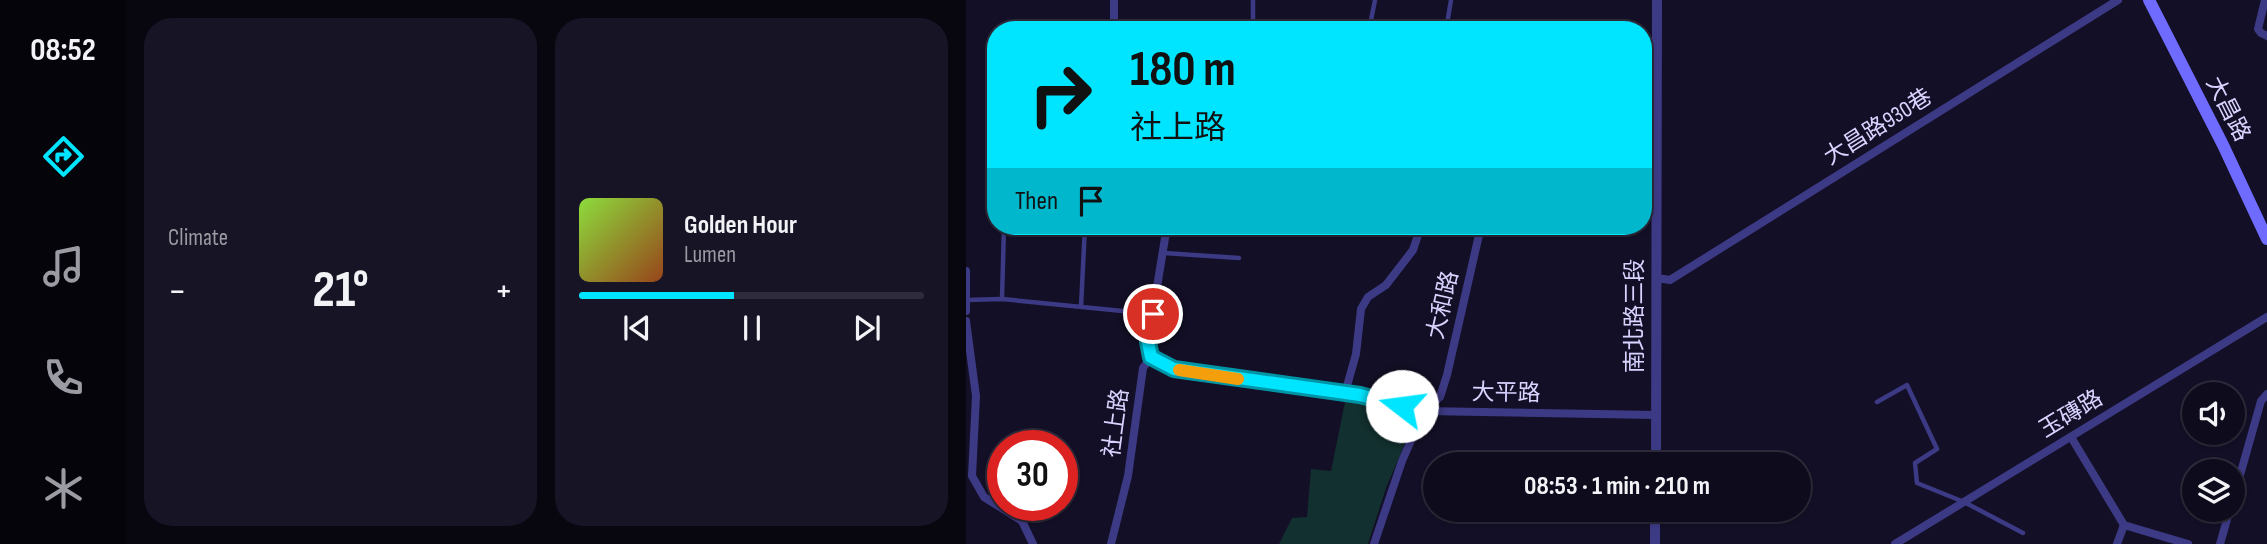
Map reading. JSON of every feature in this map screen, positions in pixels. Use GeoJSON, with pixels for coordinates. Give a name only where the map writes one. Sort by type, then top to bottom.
{"type":"FeatureCollection","features":[{"type":"Feature","properties":{"kind":"main road","name":"大昌路"},"geometry":{"type":"LineString","coordinates":[[2149,0],[2223,145],[2267,239]]}},
{"type":"Feature","properties":{"kind":"street"},"geometry":{"type":"LineString","coordinates":[[1114,0],[1114,21]]}},
{"type":"Feature","properties":{"kind":"street","name":"南北路三段"},"geometry":{"type":"LineString","coordinates":[[1656,452],[1657,0]]}},
{"type":"Feature","properties":{"kind":"street","name":"大昌路930巷"},"geometry":{"type":"LineString","coordinates":[[1657,278],[1670,280],[2118,0]]}},
{"type":"Feature","properties":{"kind":"street"},"geometry":{"type":"LineString","coordinates":[[2265,0],[2258,29],[2267,36]]}},
{"type":"Feature","properties":{"kind":"street"},"geometry":{"type":"LineString","coordinates":[[1652,68],[1657,69]]}},
{"type":"Feature","properties":{"kind":"street","name":"社上路"},"geometry":{"type":"LineString","coordinates":[[1111,544],[1128,476],[1143,368],[1151,357],[1148,342],[1166,235]]}},
{"type":"Feature","properties":{"kind":"street"},"geometry":{"type":"LineString","coordinates":[[1345,393],[1356,354],[1361,309],[1368,297],[1386,285],[1413,250],[1418,235]]}},
{"type":"Feature","properties":{"kind":"street","name":"大和路"},"geometry":{"type":"LineString","coordinates":[[1374,544],[1402,461],[1424,411],[1440,397],[1479,235]]}},
{"type":"Feature","properties":{"kind":"street"},"geometry":{"type":"LineString","coordinates":[[966,271],[966,311]]}},
{"type":"Feature","properties":{"kind":"street","name":"玉磚路"},"geometry":{"type":"LineString","coordinates":[[1895,544],[2267,317]]}},
{"type":"Feature","properties":{"kind":"street"},"geometry":{"type":"LineString","coordinates":[[966,321],[976,396],[972,476],[984,497],[1022,521],[1033,544]]}},
{"type":"Feature","properties":{"kind":"street","name":"大平路"},"geometry":{"type":"LineString","coordinates":[[1151,357],[1174,369],[1345,393],[1424,411],[1656,415]]}},
{"type":"Feature","properties":{"kind":"street"},"geometry":{"type":"LineString","coordinates":[[2245,459],[2261,401],[2267,394]]}},
{"type":"Feature","properties":{"kind":"street"},"geometry":{"type":"LineString","coordinates":[[2071,437],[2124,525],[2188,544]]}},
{"type":"Feature","properties":{"kind":"street"},"geometry":{"type":"LineString","coordinates":[[1654,544],[1655,522]]}},
{"type":"Feature","properties":{"kind":"street"},"geometry":{"type":"LineString","coordinates":[[2220,544],[2226,522]]}},
{"type":"Feature","properties":{"kind":"street"},"geometry":{"type":"LineString","coordinates":[[2118,544],[2124,525]]}},
{"type":"Feature","properties":{"kind":"lane"},"geometry":{"type":"LineString","coordinates":[[1253,0],[1253,21]]}},
{"type":"Feature","properties":{"kind":"lane"},"geometry":{"type":"LineString","coordinates":[[1370,21],[1375,0]]}},
{"type":"Feature","properties":{"kind":"lane"},"geometry":{"type":"LineString","coordinates":[[1448,21],[1451,0]]}},
{"type":"Feature","properties":{"kind":"lane"},"geometry":{"type":"LineString","coordinates":[[1002,299],[1004,235]]}},
{"type":"Feature","properties":{"kind":"lane"},"geometry":{"type":"LineString","coordinates":[[1080,307],[1084,235]]}},
{"type":"Feature","properties":{"kind":"lane"},"geometry":{"type":"LineString","coordinates":[[1164,253],[1239,258]]}},
{"type":"Feature","properties":{"kind":"lane"},"geometry":{"type":"LineString","coordinates":[[967,300],[1002,299],[1153,314]]}},
{"type":"Feature","properties":{"kind":"lane"},"geometry":{"type":"LineString","coordinates":[[1877,402],[1907,385],[1937,449],[1915,463],[1917,483],[1964,502],[2022,534]]}},
{"type":"Feature","properties":{"kind":"lane"},"geometry":{"type":"LineString","coordinates":[[966,395],[976,396]]}},
{"type":"Feature","properties":{"kind":"green space"},"geometry":{"type":"Polygon","coordinates":[[[1346,397],[1417,415],[1386,488],[1368,544],[1279,544],[1292,518],[1307,517],[1311,469],[1331,471],[1346,397]]]}},
{"type":"Feature","properties":{"kind":"slow traffic"},"geometry":{"type":"LineString","coordinates":[[1179,370],[1238,379]]}},
{"type":"Feature","properties":{"kind":"route"},"geometry":{"type":"LineString","coordinates":[[1153,314],[1148,342],[1151,357],[1174,369],[1360,395],[1402,406]]}}]}
